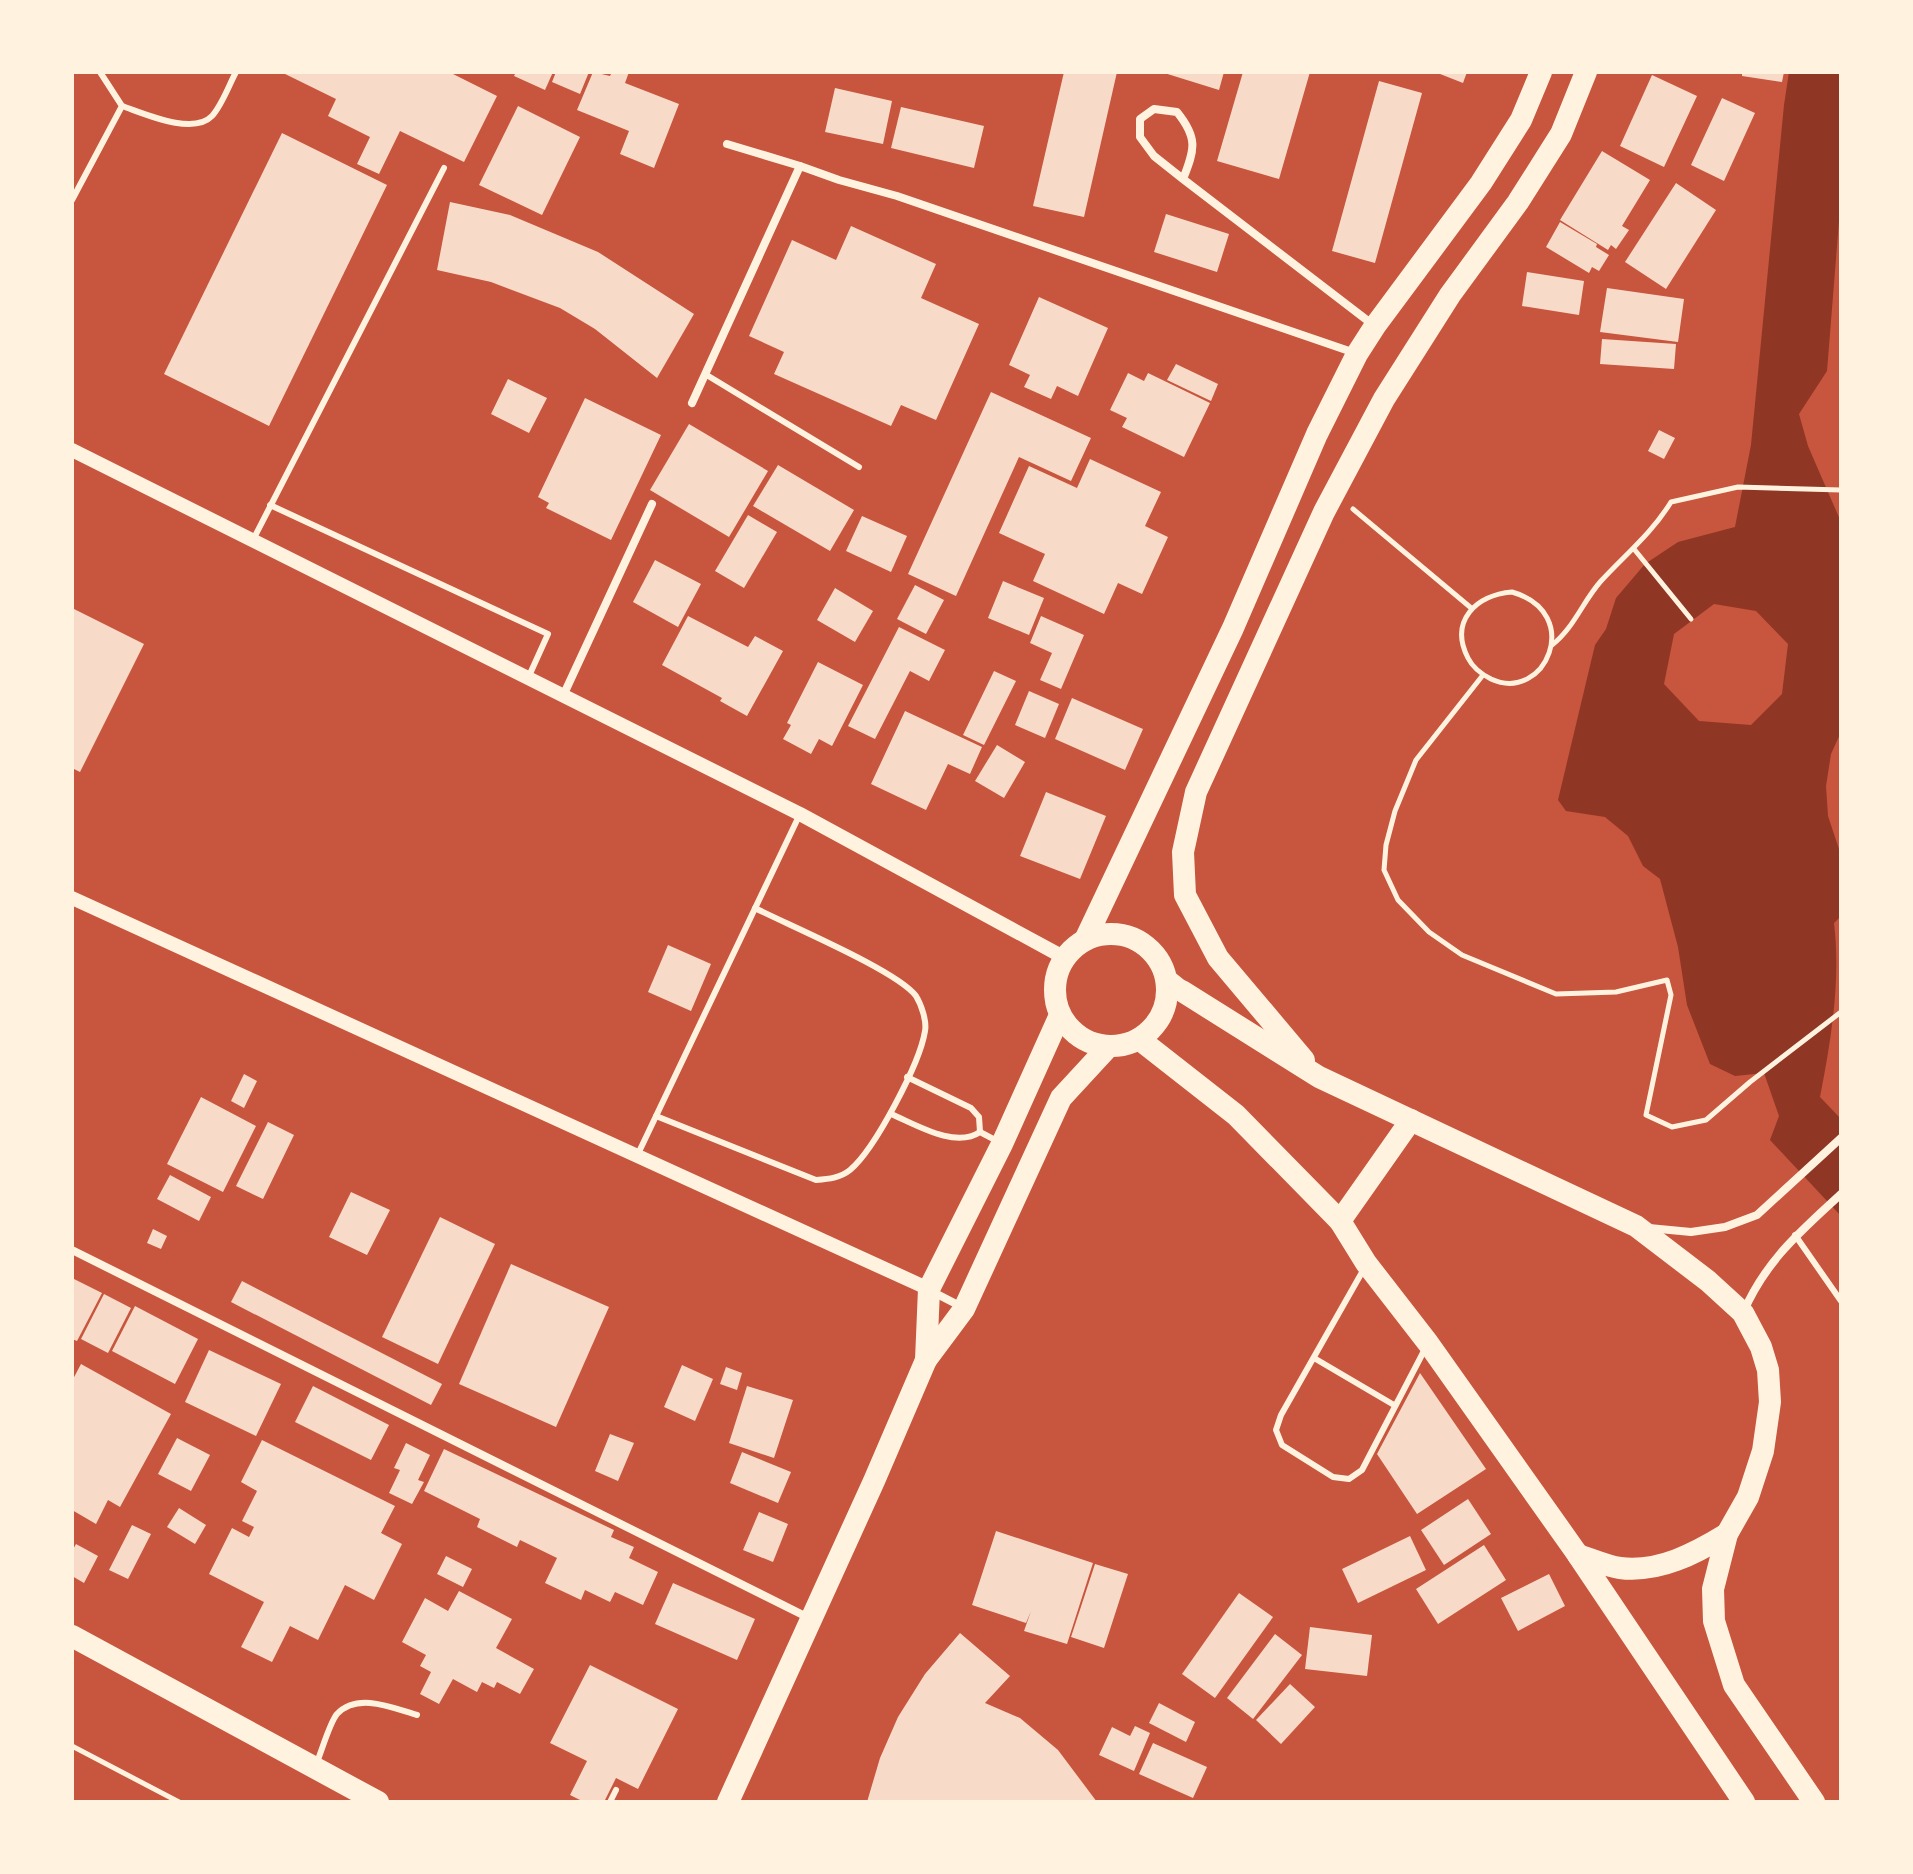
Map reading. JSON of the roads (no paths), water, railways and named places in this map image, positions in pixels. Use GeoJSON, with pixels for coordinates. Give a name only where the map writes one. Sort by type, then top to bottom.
{"type":"FeatureCollection","features":[{"type":"Feature","properties":{"kind":"highway"},"geometry":{"type":"LineString","coordinates":[[1175,985],[1163,1014],[1139,1039],[1125,1045],[1109,1046],[1092,1043],[1077,1034],[1060,1015],[1055,989],[1065,958],[1085,940],[1233,628],[1317,434],[1357,354],[1497,158],[1521,120],[1541,72]]}},
{"type":"Feature","properties":{"kind":"highway"},"geometry":{"type":"LineString","coordinates":[[1319,1077],[1218,958],[1185,895],[1183,852],[1196,792],[1324,512],[1377,413],[1450,295],[1518,202],[1561,134],[1586,72]]}},
{"type":"Feature","properties":{"kind":"highway"},"geometry":{"type":"LineString","coordinates":[[1085,940],[1105,933],[1126,935],[1145,944],[1159,959],[1175,985],[1319,1077],[1636,1226],[1708,1281],[1743,1313],[1761,1347],[1768,1370],[1770,1402],[1763,1451],[1748,1497],[1727,1534],[1713,1589],[1714,1621],[1734,1685],[1814,1802]]}},
{"type":"Feature","properties":{"kind":"highway"},"geometry":{"type":"LineString","coordinates":[[926,1360],[929,1289],[1002,1144],[1060,1015]]}},
{"type":"Feature","properties":{"kind":"highway"},"geometry":{"type":"LineString","coordinates":[[1139,1039],[1236,1115],[1340,1221],[1366,1263],[1428,1343],[1578,1555],[1744,1802]]}},
{"type":"Feature","properties":{"kind":"highway"},"geometry":{"type":"LineString","coordinates":[[728,1802],[926,1360],[964,1309],[1061,1098],[1109,1046]]}},
{"type":"Feature","properties":{"kind":"highway"},"geometry":{"type":"LineString","coordinates":[[1340,1221],[1411,1120]]}},
{"type":"Feature","properties":{"kind":"highway"},"geometry":{"type":"LineString","coordinates":[[1578,1555],[1621,1568],[1653,1566],[1693,1555],[1727,1534]]}},
{"type":"Feature","properties":{"kind":"highway"},"geometry":{"type":"LineString","coordinates":[[72,1636],[378,1802]]}},
{"type":"Feature","properties":{"kind":"street"},"geometry":{"type":"LineString","coordinates":[[1183,179],[1192,155],[1191,130],[1177,112],[1154,109],[1140,119],[1140,137],[1154,156],[1183,179],[1375,326]]}},
{"type":"Feature","properties":{"kind":"street"},"geometry":{"type":"LineString","coordinates":[[727,144],[897,196],[1357,354]]}},
{"type":"Feature","properties":{"kind":"street"},"geometry":{"type":"LineString","coordinates":[[692,403],[800,166]]}},
{"type":"Feature","properties":{"kind":"street"},"geometry":{"type":"LineString","coordinates":[[72,450],[800,814],[1065,958]]}},
{"type":"Feature","properties":{"kind":"street"},"geometry":{"type":"LineString","coordinates":[[563,696],[652,504]]}},
{"type":"Feature","properties":{"kind":"street"},"geometry":{"type":"LineString","coordinates":[[72,898],[929,1289],[964,1309]]}},
{"type":"Feature","properties":{"kind":"street"},"geometry":{"type":"LineString","coordinates":[[1636,1226],[1691,1232],[1725,1227],[1757,1215],[1841,1138]]}},
{"type":"Feature","properties":{"kind":"street"},"geometry":{"type":"LineString","coordinates":[[1743,1313],[1753,1289],[1772,1261],[1795,1235],[1841,1194]]}},
{"type":"Feature","properties":{"kind":"street"},"geometry":{"type":"LineString","coordinates":[[72,1250],[811,1619]]}},
{"type":"Feature","properties":{"kind":"lane"},"geometry":{"type":"LineString","coordinates":[[100,72],[122,106],[186,125],[203,122],[212,116],[236,72]]}},
{"type":"Feature","properties":{"kind":"lane"},"geometry":{"type":"LineString","coordinates":[[72,200],[122,106]]}},
{"type":"Feature","properties":{"kind":"lane"},"geometry":{"type":"LineString","coordinates":[[252,542],[444,168]]}},
{"type":"Feature","properties":{"kind":"lane"},"geometry":{"type":"LineString","coordinates":[[705,374],[859,467]]}},
{"type":"Feature","properties":{"kind":"lane"},"geometry":{"type":"LineString","coordinates":[[270,505],[548,634],[528,679]]}},
{"type":"Feature","properties":{"kind":"lane"},"geometry":{"type":"LineString","coordinates":[[637,1156],[800,814]]}},
{"type":"Feature","properties":{"kind":"lane"},"geometry":{"type":"LineString","coordinates":[[656,1116],[816,1180],[835,1179],[849,1171],[891,1114],[926,1030],[917,998],[909,988],[891,976],[755,908]]}},
{"type":"Feature","properties":{"kind":"lane"},"geometry":{"type":"LineString","coordinates":[[907,1077],[971,1108],[979,1117],[980,1132]]}},
{"type":"Feature","properties":{"kind":"lane"},"geometry":{"type":"LineString","coordinates":[[891,1114],[937,1134],[957,1138],[973,1137],[980,1132]]}},
{"type":"Feature","properties":{"kind":"lane"},"geometry":{"type":"LineString","coordinates":[[980,1132],[1002,1144]]}},
{"type":"Feature","properties":{"kind":"lane"},"geometry":{"type":"LineString","coordinates":[[1795,1235],[1841,1301]]}},
{"type":"Feature","properties":{"kind":"lane"},"geometry":{"type":"LineString","coordinates":[[1366,1263],[1281,1415],[1276,1430],[1282,1445],[1333,1477],[1349,1479],[1362,1470],[1428,1343]]}},
{"type":"Feature","properties":{"kind":"lane"},"geometry":{"type":"LineString","coordinates":[[1314,1358],[1394,1405]]}},
{"type":"Feature","properties":{"kind":"lane"},"geometry":{"type":"LineString","coordinates":[[315,1768],[337,1714],[359,1702],[381,1704],[417,1715]]}},
{"type":"Feature","properties":{"kind":"lane"},"geometry":{"type":"LineString","coordinates":[[610,1802],[616,1790]]}}]}
